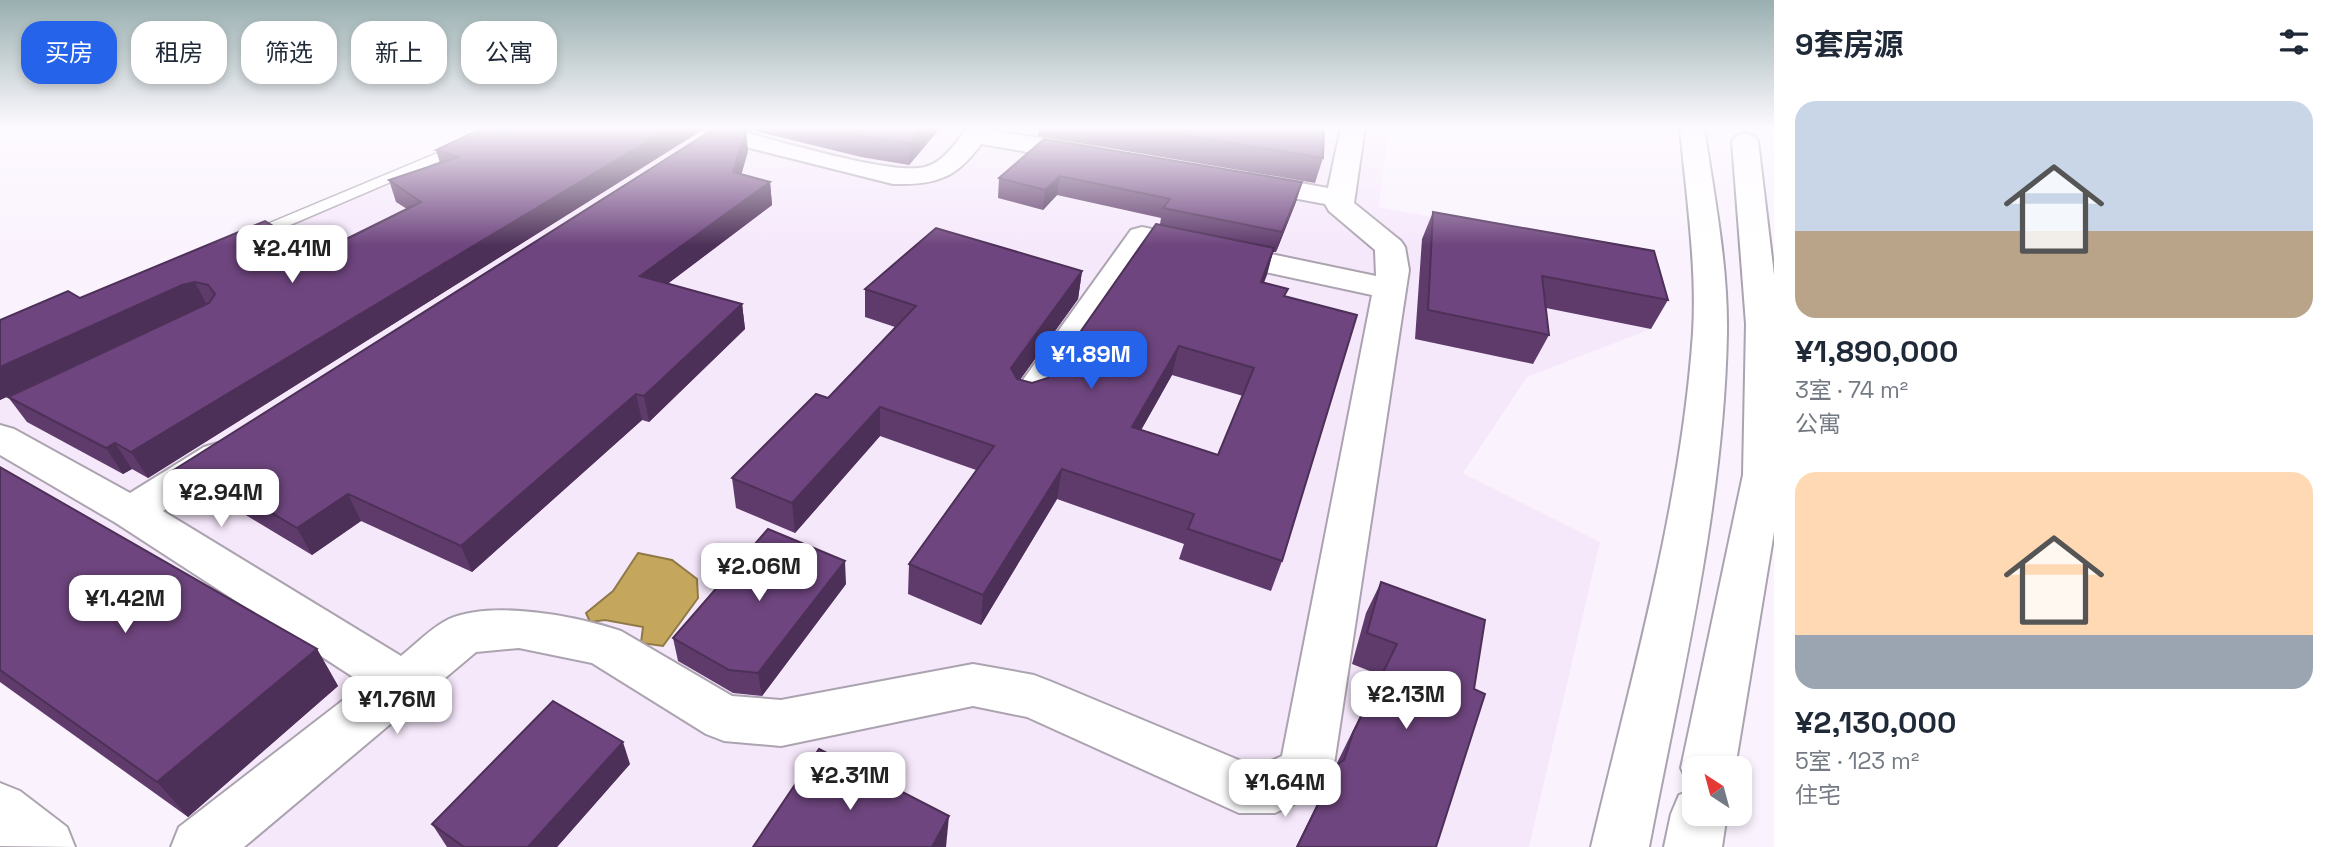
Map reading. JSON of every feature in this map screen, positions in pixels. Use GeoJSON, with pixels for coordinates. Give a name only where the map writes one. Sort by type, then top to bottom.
{"type":"FeatureCollection","features":[{"type":"Feature","properties":{"kind":"street"},"geometry":{"type":"LineString","coordinates":[[851,167],[893,176],[916,177],[939,173],[947,167]]}},
{"type":"Feature","properties":{"kind":"street"},"geometry":{"type":"LineString","coordinates":[[200,847],[464,634],[519,629],[604,646],[724,718],[781,723],[973,685],[1034,696],[1239,787],[1275,787],[1306,771],[1393,270],[1390,247],[1339,205],[1341,167]]}},
{"type":"Feature","properties":{"kind":"street"},"geometry":{"type":"LineString","coordinates":[[1620,847],[1683,551],[1704,404],[1710,331],[1697,167]]}},
{"type":"Feature","properties":{"kind":"street"},"geometry":{"type":"LineString","coordinates":[[1710,756],[1763,475],[1762,324],[1747,167]]}},
{"type":"Feature","properties":{"kind":"street"},"geometry":{"type":"LineString","coordinates":[[1219,177],[1340,198]]}},
{"type":"Feature","properties":{"kind":"street"},"geometry":{"type":"LineString","coordinates":[[1029,398],[1142,236],[1390,289]]}},
{"type":"Feature","properties":{"kind":"street"},"geometry":{"type":"LineString","coordinates":[[4,423],[131,512],[404,683]]}},
{"type":"Feature","properties":{"kind":"street"},"geometry":{"type":"LineString","coordinates":[[131,512],[247,437]]}},
{"type":"Feature","properties":{"kind":"street"},"geometry":{"type":"LineString","coordinates":[[0,810],[46,847]]}},
{"type":"Feature","properties":{"kind":"street"},"geometry":{"type":"LineString","coordinates":[[1693,847],[1697,826]]}},
{"type":"Feature","properties":{"kind":"lane"},"geometry":{"type":"LineString","coordinates":[[231,244],[417,167]]}},
{"type":"Feature","properties":{"kind":"shaded area"},"geometry":{"type":"Polygon","coordinates":[[[425,167],[1384,167],[1379,207],[1633,254],[1651,329],[1527,377],[1463,473],[1600,542],[1529,847],[252,847],[224,829],[189,817],[0,683],[0,352],[425,167]]]}},
{"type":"Feature","properties":{"kind":"shaded area"},"geometry":{"type":"Polygon","coordinates":[[[638,553],[672,560],[697,579],[698,598],[663,646],[641,643],[643,627],[605,620],[590,622],[586,613],[613,591],[638,553]]]}},
{"type":"Feature","properties":{"kind":"building"},"geometry":{"type":"Polygon","coordinates":[[[429,167],[605,167],[131,452],[115,443],[106,448],[8,397],[209,303],[215,294],[208,285],[195,282],[182,285],[0,367],[0,320],[68,291],[80,298],[265,221],[318,253],[421,202],[389,180],[429,167]]]}},
{"type":"Feature","properties":{"kind":"building"},"geometry":{"type":"Polygon","coordinates":[[[654,167],[735,167],[733,172],[770,182],[640,276],[742,304],[644,396],[636,394],[461,546],[348,494],[297,528],[210,476],[192,487],[169,473],[654,167]]]}},
{"type":"Feature","properties":{"kind":"building"},"geometry":{"type":"Polygon","coordinates":[[[1012,167],[1209,167],[1302,182],[1282,232],[1163,208],[1170,199],[1060,176],[1045,190],[999,178],[1012,167]]]}},
{"type":"Feature","properties":{"kind":"building"},"geometry":{"type":"Polygon","coordinates":[[[1433,212],[1654,251],[1668,300],[1542,276],[1549,335],[1428,310],[1433,212]]]}},
{"type":"Feature","properties":{"kind":"building"},"geometry":{"type":"Polygon","coordinates":[[[1156,224],[1274,248],[1261,282],[1288,289],[1284,296],[1357,315],[1282,561],[1188,529],[1194,514],[1062,469],[983,595],[909,564],[994,446],[880,407],[792,503],[732,478],[816,394],[828,398],[916,306],[865,289],[936,228],[1082,271],[1011,368],[1017,379],[1032,383],[1048,378],[1156,224]],[[1179,346],[1132,427],[1218,455],[1254,368],[1179,346]]]}},
{"type":"Feature","properties":{"kind":"building"},"geometry":{"type":"Polygon","coordinates":[[[0,467],[317,649],[157,782],[0,670],[0,467]]]}},
{"type":"Feature","properties":{"kind":"building"},"geometry":{"type":"Polygon","coordinates":[[[768,529],[845,561],[758,673],[729,670],[673,638],[768,529]]]}},
{"type":"Feature","properties":{"kind":"building"},"geometry":{"type":"Polygon","coordinates":[[[1381,582],[1485,620],[1474,689],[1485,694],[1436,847],[1297,847],[1338,764],[1344,760],[1353,733],[1397,644],[1367,633],[1381,582]]]}},
{"type":"Feature","properties":{"kind":"building"},"geometry":{"type":"Polygon","coordinates":[[[553,701],[623,742],[528,847],[464,847],[432,824],[553,701]]]}},
{"type":"Feature","properties":{"kind":"building"},"geometry":{"type":"Polygon","coordinates":[[[819,749],[949,816],[932,847],[753,847],[819,749]]]}}]}
